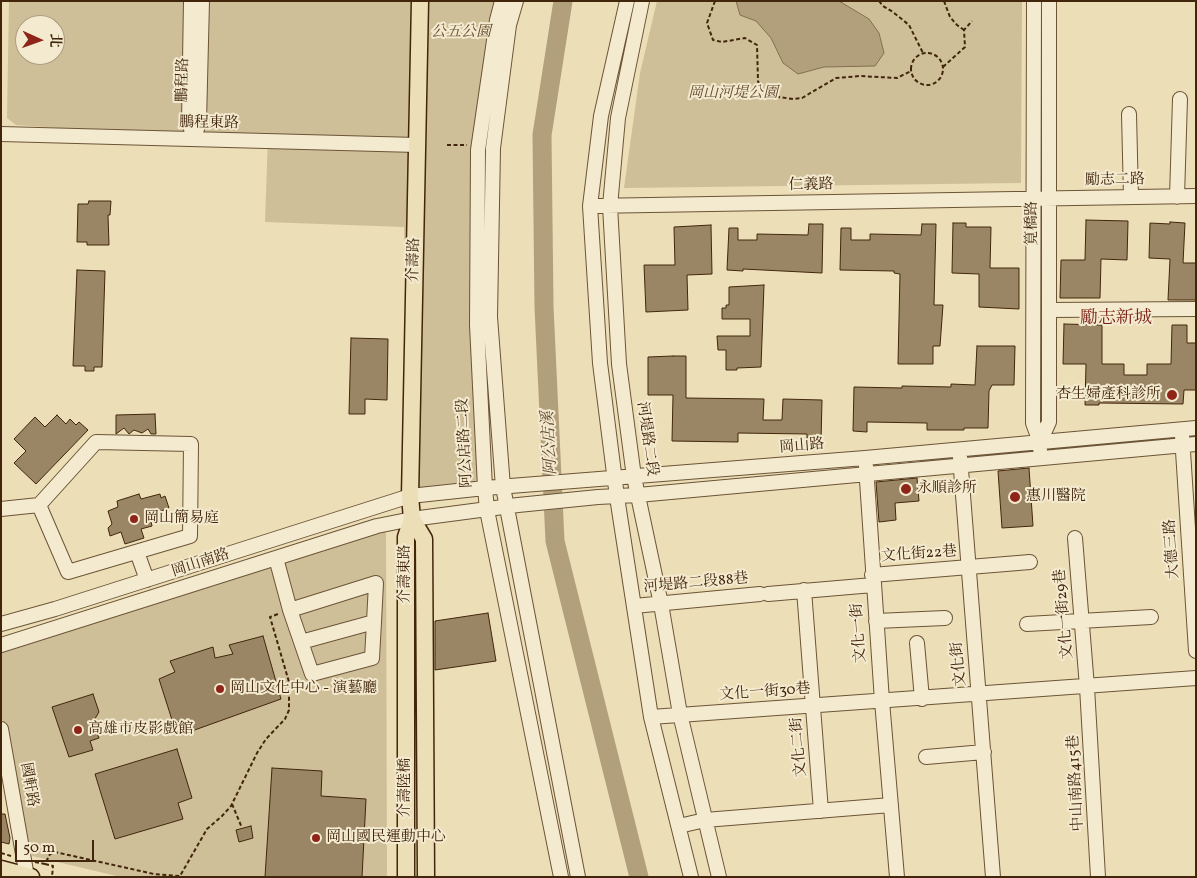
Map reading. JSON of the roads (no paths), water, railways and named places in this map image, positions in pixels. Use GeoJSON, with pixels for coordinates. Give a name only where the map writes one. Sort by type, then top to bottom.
{"type":"FeatureCollection","features":[{"type":"Feature","properties":{"kind":"main road","name":"介壽路"},"geometry":{"type":"LineString","coordinates":[[412,519],[410,496],[420,1]]}},
{"type":"Feature","properties":{"kind":"main road","name":"介壽東路"},"geometry":{"type":"LineString","coordinates":[[406,698],[406,537],[412,519]]}},
{"type":"Feature","properties":{"kind":"main road","name":"介壽東路"},"geometry":{"type":"LineString","coordinates":[[412,519],[424,540],[425,704]]}},
{"type":"Feature","properties":{"kind":"main road","name":"介壽陸橋"},"geometry":{"type":"LineString","coordinates":[[406,698],[406,877]]}},
{"type":"Feature","properties":{"kind":"main road","name":"介壽陸橋"},"geometry":{"type":"LineString","coordinates":[[425,704],[426,877]]}},
{"type":"Feature","properties":{"kind":"main road"},"geometry":{"type":"LineString","coordinates":[[1,869],[29,877]]}},
{"type":"Feature","properties":{"kind":"street","name":"鵬程路"},"geometry":{"type":"LineString","coordinates":[[191,1],[189,122],[194,139]]}},
{"type":"Feature","properties":{"kind":"street","name":"鵬程路"},"geometry":{"type":"LineString","coordinates":[[194,139],[200,122],[202,1]]}},
{"type":"Feature","properties":{"kind":"street","name":"阿公店路二段"},"geometry":{"type":"LineString","coordinates":[[502,1],[497,20],[479,146],[477,325],[485,488],[487,510],[562,877]]}},
{"type":"Feature","properties":{"kind":"street"},"geometry":{"type":"LineString","coordinates":[[516,1],[509,24],[493,148],[490,317],[512,506],[578,877]]}},
{"type":"Feature","properties":{"kind":"street"},"geometry":{"type":"LineString","coordinates":[[627,1],[601,116],[590,206],[600,363],[617,497],[651,718],[692,877]]}},
{"type":"Feature","properties":{"kind":"street","name":"河堤路二段"},"geometry":{"type":"LineString","coordinates":[[642,1],[618,118],[610,206],[619,364],[634,477],[661,604],[680,714],[719,877]]}},
{"type":"Feature","properties":{"kind":"street","name":"筧橋路"},"geometry":{"type":"LineString","coordinates":[[1034,1],[1033,423],[1040,442],[1040,458]]}},
{"type":"Feature","properties":{"kind":"street","name":"筧橋路"},"geometry":{"type":"LineString","coordinates":[[1040,442],[1049,422],[1049,1]]}},
{"type":"Feature","properties":{"kind":"street"},"geometry":{"type":"LineString","coordinates":[[1034,58],[1049,58]]}},
{"type":"Feature","properties":{"kind":"street"},"geometry":{"type":"LineString","coordinates":[[1177,197],[1180,99]]}},
{"type":"Feature","properties":{"kind":"street"},"geometry":{"type":"LineString","coordinates":[[1128,114],[1130,197]]}},
{"type":"Feature","properties":{"kind":"street","name":"鵬程東路"},"geometry":{"type":"LineString","coordinates":[[1,134],[417,145]]}},
{"type":"Feature","properties":{"kind":"street","name":"勵志二路"},"geometry":{"type":"LineString","coordinates":[[1034,199],[1196,196]]}},
{"type":"Feature","properties":{"kind":"street","name":"仁義路"},"geometry":{"type":"LineString","coordinates":[[590,206],[1034,199]]}},
{"type":"Feature","properties":{"kind":"street"},"geometry":{"type":"LineString","coordinates":[[1049,310],[1196,309]]}},
{"type":"Feature","properties":{"kind":"street"},"geometry":{"type":"LineString","coordinates":[[1033,343],[1049,344]]}},
{"type":"Feature","properties":{"kind":"street","name":"岡山路"},"geometry":{"type":"LineString","coordinates":[[410,496],[485,488],[865,458],[959,448],[1189,429]]}},
{"type":"Feature","properties":{"kind":"street","name":"大德三路"},"geometry":{"type":"LineString","coordinates":[[1189,429],[1196,651]]}},
{"type":"Feature","properties":{"kind":"street"},"geometry":{"type":"LineString","coordinates":[[1,509],[39,505],[96,442],[190,444],[190,536],[68,572],[39,505]]}},
{"type":"Feature","properties":{"kind":"street"},"geometry":{"type":"LineString","coordinates":[[412,519],[598,497],[617,497],[1189,444]]}},
{"type":"Feature","properties":{"kind":"street","name":"文化街"},"geometry":{"type":"LineString","coordinates":[[959,448],[993,877]]}},
{"type":"Feature","properties":{"kind":"street","name":"文化一街"},"geometry":{"type":"LineString","coordinates":[[865,458],[882,701],[897,877]]}},
{"type":"Feature","properties":{"kind":"street","name":"岡山南路"},"geometry":{"type":"LineString","coordinates":[[1,624],[55,609],[410,496]]}},
{"type":"Feature","properties":{"kind":"street","name":"岡山南路"},"geometry":{"type":"LineString","coordinates":[[1,645],[376,526],[412,519]]}},
{"type":"Feature","properties":{"kind":"street","name":"文化一街29巷"},"geometry":{"type":"LineString","coordinates":[[1075,538],[1087,687]]}},
{"type":"Feature","properties":{"kind":"street"},"geometry":{"type":"LineString","coordinates":[[137,552],[147,580]]}},
{"type":"Feature","properties":{"kind":"street"},"geometry":{"type":"LineString","coordinates":[[279,557],[300,642],[312,674],[372,658],[376,583],[293,609]]}},
{"type":"Feature","properties":{"kind":"street","name":"文化街22巷"},"geometry":{"type":"LineString","coordinates":[[804,590],[969,568],[1030,562]]}},
{"type":"Feature","properties":{"kind":"street","name":"河堤路二段88巷"},"geometry":{"type":"LineString","coordinates":[[634,606],[804,590]]}},
{"type":"Feature","properties":{"kind":"street","name":"文化二街"},"geometry":{"type":"LineString","coordinates":[[804,590],[821,811]]}},
{"type":"Feature","properties":{"kind":"street"},"geometry":{"type":"LineString","coordinates":[[1027,624],[1151,617]]}},
{"type":"Feature","properties":{"kind":"street"},"geometry":{"type":"LineString","coordinates":[[876,621],[944,618]]}},
{"type":"Feature","properties":{"kind":"street"},"geometry":{"type":"LineString","coordinates":[[300,642],[374,622]]}},
{"type":"Feature","properties":{"kind":"street"},"geometry":{"type":"LineString","coordinates":[[917,643],[922,699]]}},
{"type":"Feature","properties":{"kind":"street"},"geometry":{"type":"LineString","coordinates":[[882,701],[1196,678]]}},
{"type":"Feature","properties":{"kind":"street","name":"中山南路415巷"},"geometry":{"type":"LineString","coordinates":[[1087,687],[1098,877]]}},
{"type":"Feature","properties":{"kind":"street","name":"文化一街30巷"},"geometry":{"type":"LineString","coordinates":[[651,718],[680,714],[882,701]]}},
{"type":"Feature","properties":{"kind":"street","name":"國軒路"},"geometry":{"type":"LineString","coordinates":[[1,729],[24,859],[29,877]]}},
{"type":"Feature","properties":{"kind":"street"},"geometry":{"type":"LineString","coordinates":[[926,757],[984,752]]}},
{"type":"Feature","properties":{"kind":"street"},"geometry":{"type":"LineString","coordinates":[[679,826],[705,820],[891,805]]}},
{"type":"Feature","properties":{"kind":"waterway","name":"阿公店溪"},"geometry":{"type":"LineString","coordinates":[[563,1],[542,135],[544,307],[555,541],[639,877]]}},
{"type":"Feature","properties":{"kind":"place","name":"杏生婦產科診所"},"geometry":{"type":"Point","coordinates":[1172,395]}},
{"type":"Feature","properties":{"kind":"place","name":"永順診所"},"geometry":{"type":"Point","coordinates":[906,489]}},
{"type":"Feature","properties":{"kind":"place","name":"惠川醫院"},"geometry":{"type":"Point","coordinates":[1015,497]}},
{"type":"Feature","properties":{"kind":"place","name":"岡山簡易庭"},"geometry":{"type":"Point","coordinates":[134,519]}},
{"type":"Feature","properties":{"kind":"place","name":"岡山文化中心 - 演藝廳"},"geometry":{"type":"Point","coordinates":[220,689]}},
{"type":"Feature","properties":{"kind":"place","name":"高雄市皮影戲館"},"geometry":{"type":"Point","coordinates":[78,730]}},
{"type":"Feature","properties":{"kind":"place","name":"岡山國民運動中心"},"geometry":{"type":"Point","coordinates":[316,838]}},
{"type":"Feature","properties":{"kind":"district","name":"勵志新城"},"geometry":{"type":"Point","coordinates":[1116,320]}},
{"type":"Feature","properties":{"kind":"park label","name":"公五公園"},"geometry":{"type":"Point","coordinates":[461,33]}},
{"type":"Feature","properties":{"kind":"park label","name":"岡山河堤公園"},"geometry":{"type":"Point","coordinates":[733,94]}}]}
